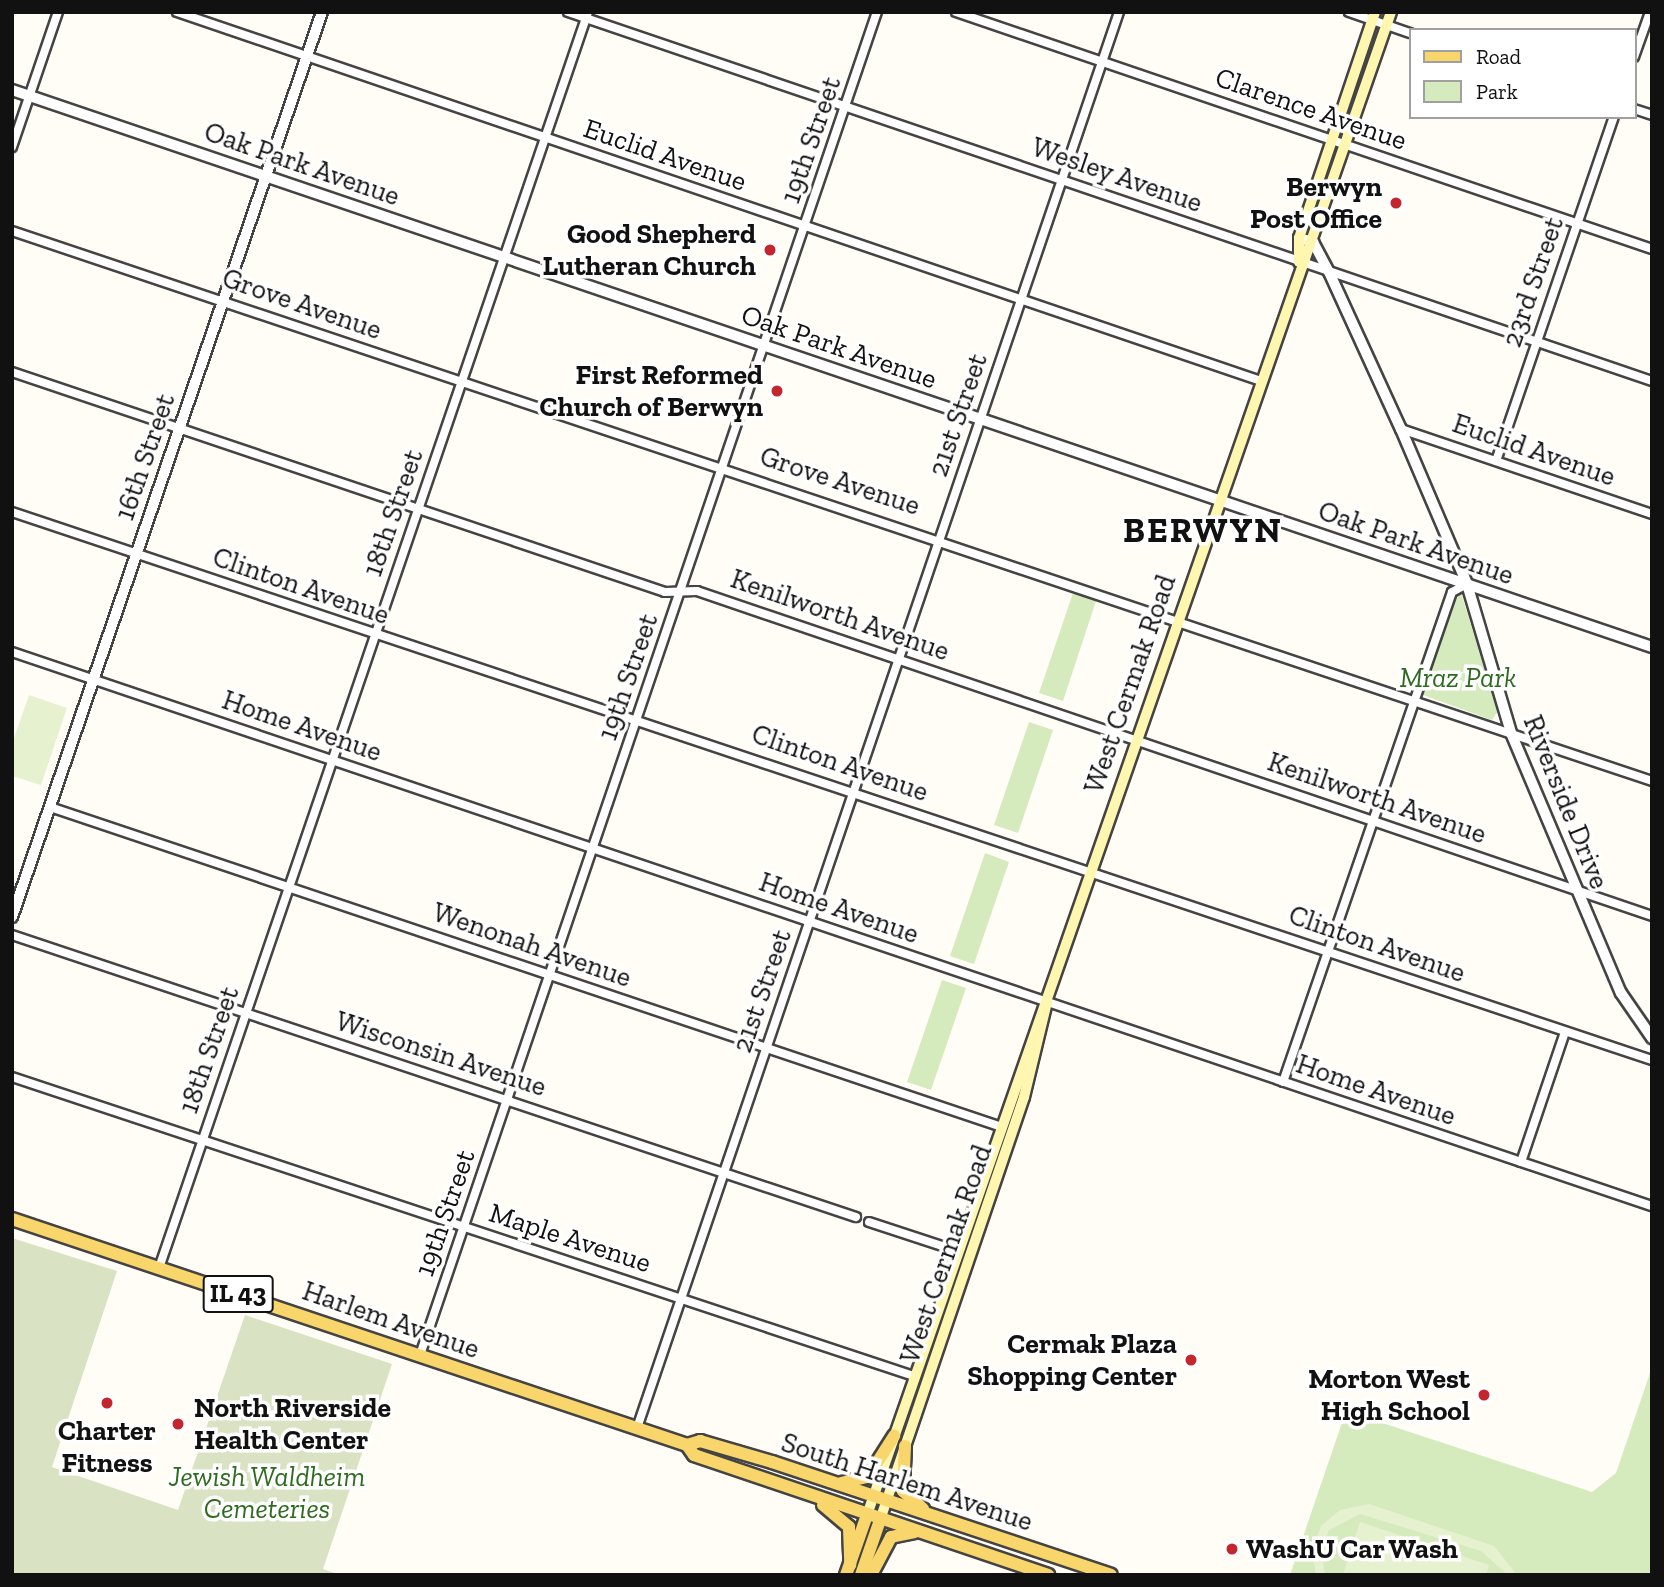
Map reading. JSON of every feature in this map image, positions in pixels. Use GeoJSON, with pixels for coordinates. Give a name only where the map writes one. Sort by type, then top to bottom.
{"type":"FeatureCollection","features":[{"type":"Feature","properties":{"kind":"main road","name":"West Cermak Road"},"geometry":{"type":"LineString","coordinates":[[874,1518],[894,1436],[999,1126],[1046,1002],[1299,262],[1312,242],[1391,12]]}},
{"type":"Feature","properties":{"kind":"main road","name":"West Cermak Road"},"geometry":{"type":"LineString","coordinates":[[1299,262],[1299,238],[1374,16]]}},
{"type":"Feature","properties":{"kind":"main road","name":"West Cermak Road"},"geometry":{"type":"LineString","coordinates":[[881,1497],[905,1446],[1024,1097],[1046,1002]]}},
{"type":"Feature","properties":{"kind":"main road","name":"Harlem Avenue"},"geometry":{"type":"LineString","coordinates":[[12,1219],[636,1428]]}},
{"type":"Feature","properties":{"kind":"main road","name":"South Harlem Avenue"},"geometry":{"type":"LineString","coordinates":[[636,1428],[687,1445],[700,1441],[839,1483],[1111,1575]]}},
{"type":"Feature","properties":{"kind":"main road"},"geometry":{"type":"LineString","coordinates":[[839,1483],[868,1477],[894,1436]]}},
{"type":"Feature","properties":{"kind":"main road","name":"South Harlem Avenue"},"geometry":{"type":"LineString","coordinates":[[687,1445],[694,1455],[808,1496],[1048,1575]]}},
{"type":"Feature","properties":{"kind":"main road"},"geometry":{"type":"LineString","coordinates":[[905,1446],[904,1491],[929,1513]]}},
{"type":"Feature","properties":{"kind":"main road"},"geometry":{"type":"LineString","coordinates":[[808,1496],[849,1528],[848,1570]]}},
{"type":"Feature","properties":{"kind":"main road"},"geometry":{"type":"LineString","coordinates":[[848,1570],[874,1518]]}},
{"type":"Feature","properties":{"kind":"main road"},"geometry":{"type":"LineString","coordinates":[[861,1575],[874,1518]]}},
{"type":"Feature","properties":{"kind":"main road"},"geometry":{"type":"LineString","coordinates":[[872,1575],[891,1537],[916,1531]]}},
{"type":"Feature","properties":{"kind":"street"},"geometry":{"type":"LineString","coordinates":[[12,147],[58,12]]}},
{"type":"Feature","properties":{"kind":"street","name":"Euclid Avenue"},"geometry":{"type":"LineString","coordinates":[[177,12],[1258,380]]}},
{"type":"Feature","properties":{"kind":"street","name":"16th Street"},"geometry":{"type":"LineString","coordinates":[[12,917],[322,12]]}},
{"type":"Feature","properties":{"kind":"street","name":"Wesley Avenue"},"geometry":{"type":"LineString","coordinates":[[568,12],[587,15],[846,107],[1652,382]]}},
{"type":"Feature","properties":{"kind":"street","name":"19th Street"},"geometry":{"type":"LineString","coordinates":[[420,1355],[877,12]]}},
{"type":"Feature","properties":{"kind":"street","name":"Clarence Avenue"},"geometry":{"type":"LineString","coordinates":[[956,12],[1652,249]]}},
{"type":"Feature","properties":{"kind":"street","name":"21st Street"},"geometry":{"type":"LineString","coordinates":[[636,1428],[1119,12]]}},
{"type":"Feature","properties":{"kind":"street"},"geometry":{"type":"LineString","coordinates":[[1349,12],[1374,16],[1387,25],[1408,32]]}},
{"type":"Feature","properties":{"kind":"street"},"geometry":{"type":"LineString","coordinates":[[1636,51],[1650,12]]}},
{"type":"Feature","properties":{"kind":"street","name":"18th Street"},"geometry":{"type":"LineString","coordinates":[[159,1268],[587,15]]}},
{"type":"Feature","properties":{"kind":"street","name":"Oak Park Avenue"},"geometry":{"type":"LineString","coordinates":[[12,90],[1652,647]]}},
{"type":"Feature","properties":{"kind":"street","name":"23rd Street"},"geometry":{"type":"LineString","coordinates":[[1496,461],[1613,119]]}},
{"type":"Feature","properties":{"kind":"street","name":"Grove Avenue"},"geometry":{"type":"LineString","coordinates":[[12,231],[461,384],[940,538],[1652,781]]}},
{"type":"Feature","properties":{"kind":"street"},"geometry":{"type":"LineString","coordinates":[[1299,238],[1312,242]]}},
{"type":"Feature","properties":{"kind":"street","name":"Riverside Drive"},"geometry":{"type":"LineString","coordinates":[[1312,242],[1329,272],[1401,429],[1467,584],[1511,733],[1577,890],[1621,993],[1652,1038]]}},
{"type":"Feature","properties":{"kind":"street","name":"Kenilworth Avenue"},"geometry":{"type":"LineString","coordinates":[[12,372],[665,592],[697,591],[1652,916]]}},
{"type":"Feature","properties":{"kind":"street","name":"Euclid Avenue"},"geometry":{"type":"LineString","coordinates":[[1401,429],[1652,514]]}},
{"type":"Feature","properties":{"kind":"street","name":"Clinton Avenue"},"geometry":{"type":"LineString","coordinates":[[12,512],[375,635],[854,791],[1652,1060]]}},
{"type":"Feature","properties":{"kind":"street"},"geometry":{"type":"LineString","coordinates":[[1283,1082],[1452,592],[1467,584]]}},
{"type":"Feature","properties":{"kind":"street","name":"Home Avenue"},"geometry":{"type":"LineString","coordinates":[[12,652],[1652,1206]]}},
{"type":"Feature","properties":{"kind":"street","name":"Wenonah Avenue"},"geometry":{"type":"LineString","coordinates":[[50,807],[999,1126]]}},
{"type":"Feature","properties":{"kind":"street","name":"Wisconsin Avenue"},"geometry":{"type":"LineString","coordinates":[[12,935],[856,1217]]}},
{"type":"Feature","properties":{"kind":"street"},"geometry":{"type":"LineString","coordinates":[[1521,1162],[1565,1032]]}},
{"type":"Feature","properties":{"kind":"street","name":"Maple Avenue"},"geometry":{"type":"LineString","coordinates":[[12,1076],[914,1376]]}},
{"type":"Feature","properties":{"kind":"street"},"geometry":{"type":"LineString","coordinates":[[869,1222],[957,1251]]}},
{"type":"Feature","properties":{"kind":"green space"},"geometry":{"type":"Polygon","coordinates":[[[1074,590],[1097,598],[1063,701],[1039,693],[1074,590]]]}},
{"type":"Feature","properties":{"kind":"green space","name":"Mraz Park"},"geometry":{"type":"Polygon","coordinates":[[[1461,593],[1498,711],[1492,720],[1423,695],[1452,605],[1461,593]]]}},
{"type":"Feature","properties":{"kind":"green space"},"geometry":{"type":"Polygon","coordinates":[[[29,695],[67,708],[41,785],[12,776],[12,744],[29,695]]]}},
{"type":"Feature","properties":{"kind":"green space"},"geometry":{"type":"Polygon","coordinates":[[[1029,722],[1053,730],[1018,833],[994,825],[1029,722]]]}},
{"type":"Feature","properties":{"kind":"green space"},"geometry":{"type":"Polygon","coordinates":[[[985,853],[1009,862],[974,964],[950,956],[985,853]]]}},
{"type":"Feature","properties":{"kind":"green space"},"geometry":{"type":"Polygon","coordinates":[[[942,980],[966,988],[931,1090],[907,1082],[942,980]]]}},
{"type":"Feature","properties":{"kind":"green space","name":"Jewish Waldheim Cemeteries"},"geometry":{"type":"Polygon","coordinates":[[[12,1238],[117,1271],[52,1467],[178,1510],[245,1315],[392,1364],[323,1569],[340,1575],[12,1575],[12,1238]]]}},
{"type":"Feature","properties":{"kind":"green space"},"geometry":{"type":"Polygon","coordinates":[[[1652,1367],[1652,1575],[1290,1575],[1346,1411],[1592,1492],[1616,1473],[1652,1367]]]}},
{"type":"Feature","properties":{"kind":"green space"},"geometry":{"type":"Polygon","coordinates":[[[1369,1504],[1494,1546],[1517,1575],[1508,1575],[1481,1551],[1360,1514],[1329,1530],[1321,1550],[1325,1575],[1316,1575],[1312,1550],[1321,1526],[1340,1510],[1369,1504]]]}},
{"type":"Feature","properties":{"kind":"green space"},"geometry":{"type":"Polygon","coordinates":[[[1360,1522],[1489,1565],[1486,1575],[1343,1575],[1360,1522]]]}},
{"type":"Feature","properties":{"kind":"place","name":"Berwyn Post Office"},"geometry":{"type":"Point","coordinates":[1396,203]}},
{"type":"Feature","properties":{"kind":"place","name":"Good Shepherd Lutheran Church"},"geometry":{"type":"Point","coordinates":[770,250]}},
{"type":"Feature","properties":{"kind":"place","name":"First Reformed Church of Berwyn"},"geometry":{"type":"Point","coordinates":[777,391]}},
{"type":"Feature","properties":{"kind":"place","name":"Cermak Plaza Shopping Center"},"geometry":{"type":"Point","coordinates":[1191,1360]}},
{"type":"Feature","properties":{"kind":"place","name":"Morton West High School"},"geometry":{"type":"Point","coordinates":[1484,1395]}},
{"type":"Feature","properties":{"kind":"place","name":"Charter Fitness"},"geometry":{"type":"Point","coordinates":[107,1403]}},
{"type":"Feature","properties":{"kind":"place","name":"North Riverside Health Center"},"geometry":{"type":"Point","coordinates":[178,1424]}},
{"type":"Feature","properties":{"kind":"place","name":"WashU Car Wash"},"geometry":{"type":"Point","coordinates":[1232,1549]}},
{"type":"Feature","properties":{"kind":"district","name":"BERWYN"},"geometry":{"type":"Point","coordinates":[1203,530]}}]}
